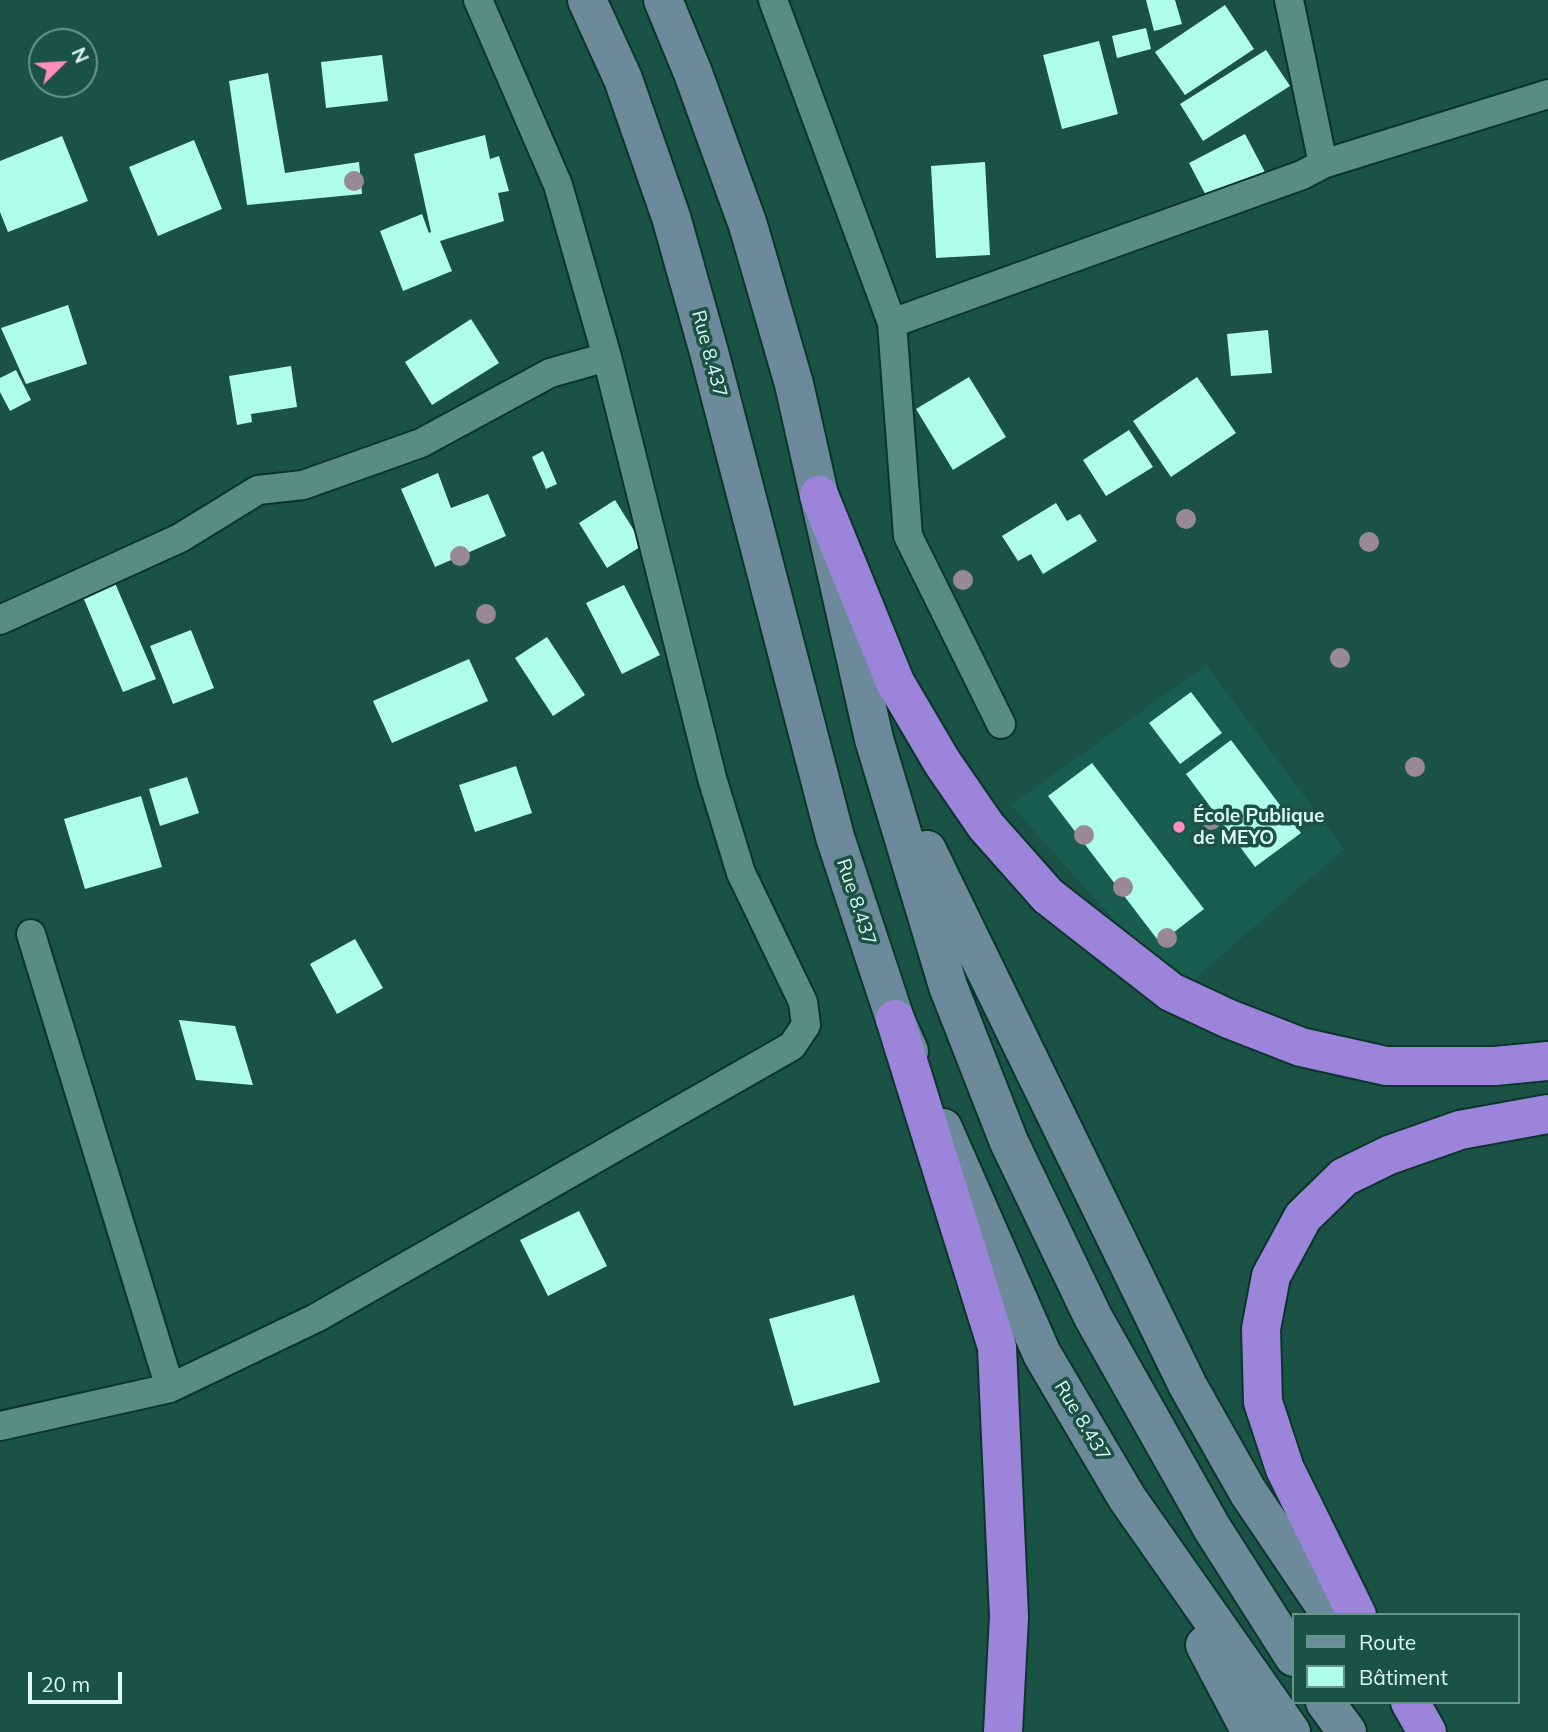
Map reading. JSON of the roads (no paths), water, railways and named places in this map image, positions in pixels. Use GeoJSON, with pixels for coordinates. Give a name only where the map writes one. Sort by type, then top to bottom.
{"type":"FeatureCollection","features":[{"type":"Feature","properties":{"kind":"highway"},"geometry":{"type":"LineString","coordinates":[[819,495],[895,681],[942,762],[986,826],[1048,896],[1171,992],[1229,1019],[1301,1047],[1386,1066],[1494,1066],[1548,1060]]}},
{"type":"Feature","properties":{"kind":"highway"},"geometry":{"type":"LineString","coordinates":[[895,1019],[997,1347],[1009,1617],[1003,1732]]}},
{"type":"Feature","properties":{"kind":"highway"},"geometry":{"type":"LineString","coordinates":[[1356,1613],[1285,1469],[1264,1402],[1261,1329],[1271,1276],[1304,1217],[1344,1177],[1389,1154],[1460,1130],[1548,1114]]}},
{"type":"Feature","properties":{"kind":"highway"},"geometry":{"type":"LineString","coordinates":[[1411,1704],[1427,1732]]}},
{"type":"Feature","properties":{"kind":"main road","name":"Rue 8.437"},"geometry":{"type":"LineString","coordinates":[[587,0],[623,79],[671,217],[709,352],[835,837],[895,1019],[1042,1353],[1127,1498],[1291,1732]]}},
{"type":"Feature","properties":{"kind":"main road"},"geometry":{"type":"LineString","coordinates":[[663,0],[694,73],[748,225],[794,384],[874,739],[948,986],[1009,1142],[1093,1317],[1212,1528],[1292,1654]]}},
{"type":"Feature","properties":{"kind":"main road"},"geometry":{"type":"LineString","coordinates":[[874,739],[1188,1386],[1248,1492],[1330,1613]]}},
{"type":"Feature","properties":{"kind":"main road"},"geometry":{"type":"LineString","coordinates":[[1127,1498],[1251,1732]]}},
{"type":"Feature","properties":{"kind":"main road"},"geometry":{"type":"LineString","coordinates":[[1327,1704],[1348,1732]]}},
{"type":"Feature","properties":{"kind":"main road"},"geometry":{"type":"LineString","coordinates":[[1394,1704],[1415,1732]]}},
{"type":"Feature","properties":{"kind":"street"},"geometry":{"type":"LineString","coordinates":[[0,1426],[170,1388],[328,1311],[792,1046],[806,1025],[803,1002],[741,873],[712,778],[607,357],[558,185],[478,0]]}},
{"type":"Feature","properties":{"kind":"street"},"geometry":{"type":"LineString","coordinates":[[773,0],[892,323],[908,536],[1001,724]]}},
{"type":"Feature","properties":{"kind":"street"},"geometry":{"type":"LineString","coordinates":[[1289,0],[1323,164]]}},
{"type":"Feature","properties":{"kind":"street"},"geometry":{"type":"LineString","coordinates":[[892,323],[1302,175],[1323,164],[1548,93]]}},
{"type":"Feature","properties":{"kind":"street"},"geometry":{"type":"LineString","coordinates":[[0,620],[180,538],[258,490],[303,485],[421,443],[550,373],[607,357]]}},
{"type":"Feature","properties":{"kind":"street"},"geometry":{"type":"LineString","coordinates":[[31,934],[170,1388]]}},
{"type":"Feature","properties":{"kind":"place","name":"École Publique de MEYO"},"geometry":{"type":"Point","coordinates":[1179,827]}}]}
